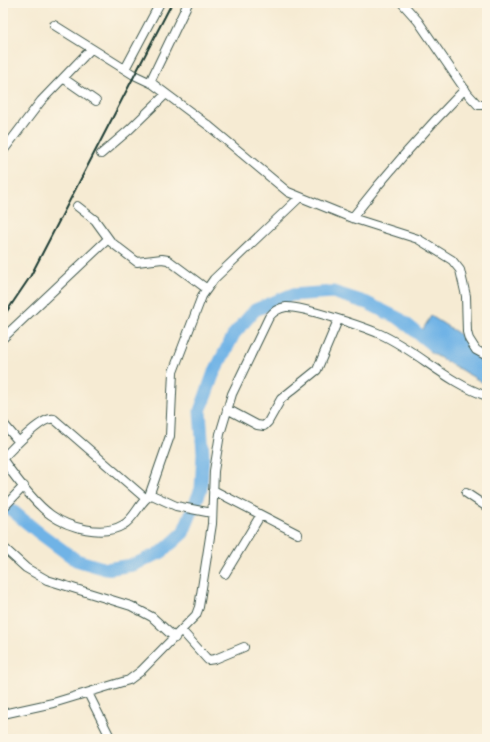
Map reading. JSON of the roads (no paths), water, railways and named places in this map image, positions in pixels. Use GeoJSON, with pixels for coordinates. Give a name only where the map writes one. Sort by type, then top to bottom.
{"type":"FeatureCollection","features":[{"type":"Feature","properties":{"kind":"street"},"geometry":{"type":"LineString","coordinates":[[125,69],[160,3]]}},
{"type":"Feature","properties":{"kind":"street"},"geometry":{"type":"LineString","coordinates":[[150,82],[188,3]]}},
{"type":"Feature","properties":{"kind":"street"},"geometry":{"type":"LineString","coordinates":[[402,3],[418,21],[464,89],[478,105],[487,105]]}},
{"type":"Feature","properties":{"kind":"street"},"geometry":{"type":"LineString","coordinates":[[54,25],[91,49],[150,82],[232,144],[288,192],[299,198],[352,218],[418,239],[457,265],[466,296],[467,332],[476,350],[487,356]]}},
{"type":"Feature","properties":{"kind":"street"},"geometry":{"type":"LineString","coordinates":[[3,151],[41,101],[91,49]]}},
{"type":"Feature","properties":{"kind":"street"},"geometry":{"type":"LineString","coordinates":[[62,78],[96,101]]}},
{"type":"Feature","properties":{"kind":"street"},"geometry":{"type":"LineString","coordinates":[[352,218],[389,171],[464,89]]}},
{"type":"Feature","properties":{"kind":"street"},"geometry":{"type":"LineString","coordinates":[[101,154],[129,130],[166,94]]}},
{"type":"Feature","properties":{"kind":"street"},"geometry":{"type":"LineString","coordinates":[[147,497],[54,419],[47,420],[19,442],[3,459],[24,486],[51,515],[59,520],[90,531],[110,530],[124,525],[138,510],[147,497],[170,436],[173,372],[197,307],[207,289],[245,248],[299,198]]}},
{"type":"Feature","properties":{"kind":"street"},"geometry":{"type":"LineString","coordinates":[[77,206],[95,220],[108,239],[137,262],[162,259],[168,260],[207,289]]}},
{"type":"Feature","properties":{"kind":"street"},"geometry":{"type":"LineString","coordinates":[[3,338],[108,239]]}},
{"type":"Feature","properties":{"kind":"street"},"geometry":{"type":"LineString","coordinates":[[3,714],[88,693],[121,683],[135,676],[182,631],[196,615],[199,607],[212,513],[214,471],[220,434],[232,394],[268,317],[273,312],[280,308],[293,307],[379,334],[402,346],[462,386],[487,396]]}},
{"type":"Feature","properties":{"kind":"street"},"geometry":{"type":"LineString","coordinates":[[227,409],[257,425],[264,426],[268,422],[281,399],[317,370],[338,320]]}},
{"type":"Feature","properties":{"kind":"street"},"geometry":{"type":"LineString","coordinates":[[3,423],[19,442]]}},
{"type":"Feature","properties":{"kind":"street"},"geometry":{"type":"LineString","coordinates":[[3,508],[24,486]]}},
{"type":"Feature","properties":{"kind":"street"},"geometry":{"type":"LineString","coordinates":[[213,490],[260,516],[298,534]]}},
{"type":"Feature","properties":{"kind":"street"},"geometry":{"type":"LineString","coordinates":[[466,493],[487,507]]}},
{"type":"Feature","properties":{"kind":"street"},"geometry":{"type":"LineString","coordinates":[[147,497],[152,495],[176,506],[212,513]]}},
{"type":"Feature","properties":{"kind":"street"},"geometry":{"type":"LineString","coordinates":[[225,574],[260,516]]}},
{"type":"Feature","properties":{"kind":"street"},"geometry":{"type":"LineString","coordinates":[[3,547],[26,568],[47,580],[131,606],[152,617],[175,638]]}},
{"type":"Feature","properties":{"kind":"street"},"geometry":{"type":"LineString","coordinates":[[182,631],[208,660],[215,659],[244,647]]}},
{"type":"Feature","properties":{"kind":"street"},"geometry":{"type":"LineString","coordinates":[[88,693],[111,739]]}},
{"type":"Feature","properties":{"kind":"water"},"geometry":{"type":"Polygon","coordinates":[[[431,316],[458,333],[474,352],[487,360],[487,385],[430,352],[422,338],[423,329],[431,316]]]}},
{"type":"Feature","properties":{"kind":"waterway"},"geometry":{"type":"LineString","coordinates":[[3,503],[38,532],[76,560],[106,569],[133,565],[162,552],[183,533],[201,489],[203,453],[200,411],[213,375],[234,334],[255,310],[291,295],[333,292],[367,303],[400,319],[436,348]]}},
{"type":"Feature","properties":{"kind":"railway"},"geometry":{"type":"LineString","coordinates":[[3,317],[30,277],[172,3]]}}]}
